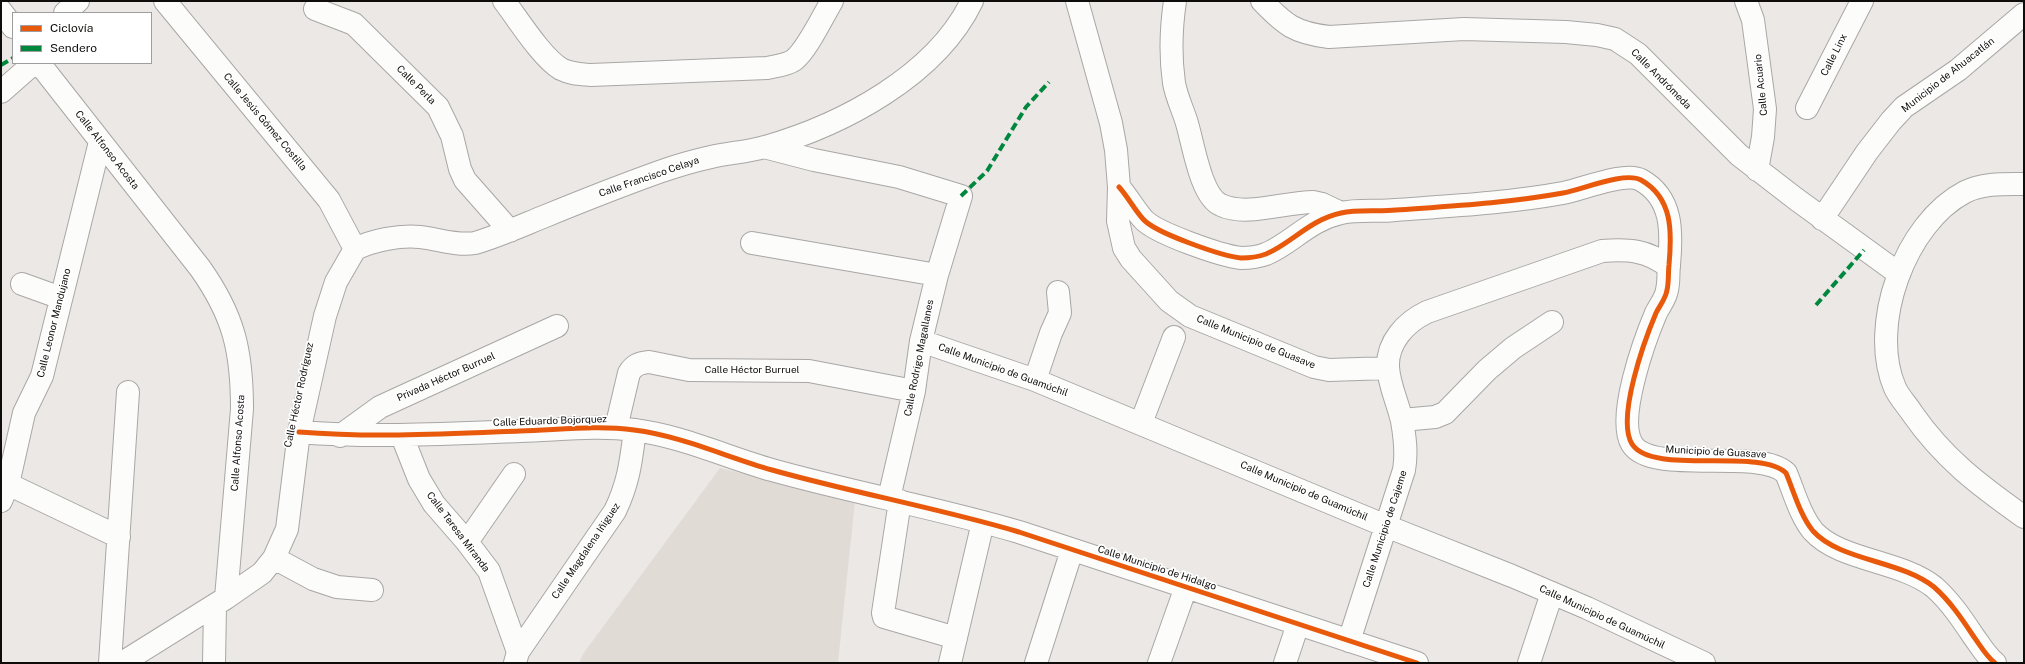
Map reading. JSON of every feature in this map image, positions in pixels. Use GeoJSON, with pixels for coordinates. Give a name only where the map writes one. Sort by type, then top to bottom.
{"type":"FeatureCollection","features":[{"type":"Feature","properties":{"kind":"street"},"geometry":{"type":"LineString","coordinates":[[65,12],[78,1]]}},
{"type":"Feature","properties":{"kind":"street","name":"Calle Jesús Gómez Costilla"},"geometry":{"type":"LineString","coordinates":[[165,1],[329,200],[356,249]]}},
{"type":"Feature","properties":{"kind":"street"},"geometry":{"type":"LineString","coordinates":[[504,1],[549,59],[561,68],[574,74],[591,75],[767,68],[782,65],[794,60],[802,51],[832,1]]}},
{"type":"Feature","properties":{"kind":"street","name":"Calle Francisco Celaya"},"geometry":{"type":"LineString","coordinates":[[356,249],[377,241],[409,237],[467,244],[487,240],[614,188],[681,165],[764,147],[807,133],[852,113],[883,95],[913,72],[940,46],[964,17],[972,1]]}},
{"type":"Feature","properties":{"kind":"street","name":"Calle Municipio de Guasave"},"geometry":{"type":"LineString","coordinates":[[1077,1],[1111,123],[1119,187],[1118,221],[1124,248],[1143,275],[1169,301],[1190,316],[1314,367],[1329,370],[1388,368]]}},
{"type":"Feature","properties":{"kind":"street"},"geometry":{"type":"LineString","coordinates":[[1175,1],[1171,42],[1174,84],[1203,181],[1218,204],[1237,210],[1313,202],[1322,204],[1341,213]]}},
{"type":"Feature","properties":{"kind":"street","name":"Calle Andrómeda"},"geometry":{"type":"LineString","coordinates":[[1262,1],[1292,28],[1308,34],[1322,36],[1464,29],[1566,32],[1597,35],[1615,39],[1638,54],[1705,123],[1757,170],[1822,219],[1898,273]]}},
{"type":"Feature","properties":{"kind":"street","name":"Calle Acuario"},"geometry":{"type":"LineString","coordinates":[[1746,1],[1753,20],[1765,109],[1763,137],[1757,170]]}},
{"type":"Feature","properties":{"kind":"street","name":"Calle Linx"},"geometry":{"type":"LineString","coordinates":[[1807,108],[1862,1]]}},
{"type":"Feature","properties":{"kind":"street","name":"Calle Perla"},"geometry":{"type":"LineString","coordinates":[[315,9],[354,24],[438,108],[452,136],[460,169],[465,180],[510,230]]}},
{"type":"Feature","properties":{"kind":"street"},"geometry":{"type":"LineString","coordinates":[[1,11],[12,26]]}},
{"type":"Feature","properties":{"kind":"street","name":"Municipio de Ahuacatlán"},"geometry":{"type":"LineString","coordinates":[[1822,219],[1868,152],[1900,112],[1988,46],[2024,14]]}},
{"type":"Feature","properties":{"kind":"street"},"geometry":{"type":"LineString","coordinates":[[1,92],[33,64]]}},
{"type":"Feature","properties":{"kind":"street","name":"Calle Alfonso Acosta"},"geometry":{"type":"LineString","coordinates":[[40,64],[212,284],[231,323],[237,340],[242,380],[242,409],[214,663]]}},
{"type":"Feature","properties":{"kind":"street","name":"Calle Leonor Mandujano"},"geometry":{"type":"LineString","coordinates":[[4,493],[24,413],[42,376],[100,142]]}},
{"type":"Feature","properties":{"kind":"street","name":"Calle Rodrigo Magallanes"},"geometry":{"type":"LineString","coordinates":[[764,147],[814,160],[899,176],[961,196],[937,275],[921,341],[895,500],[883,613],[884,617],[956,638]]}},
{"type":"Feature","properties":{"kind":"street"},"geometry":{"type":"LineString","coordinates":[[1119,187],[1144,220],[1153,227],[1191,243],[1238,258],[1257,257],[1268,253],[1312,224],[1341,213],[1404,210],[1530,198],[1563,193],[1624,178],[1635,178],[1656,192],[1668,211],[1671,240],[1669,267]]}},
{"type":"Feature","properties":{"kind":"street"},"geometry":{"type":"LineString","coordinates":[[2024,184],[1984,185],[1965,192],[1938,213],[1922,231],[1898,273],[1890,304],[1887,338],[1890,375],[1896,389],[1940,449],[1962,471],[2024,517]]}},
{"type":"Feature","properties":{"kind":"street"},"geometry":{"type":"LineString","coordinates":[[752,243],[937,275]]}},
{"type":"Feature","properties":{"kind":"street","name":"Calle Héctor Rodríguez"},"geometry":{"type":"LineString","coordinates":[[220,602],[262,573],[274,558],[287,529],[299,432],[325,316],[336,282],[356,249]]}},
{"type":"Feature","properties":{"kind":"street"},"geometry":{"type":"LineString","coordinates":[[1388,368],[1390,350],[1396,338],[1406,325],[1427,312],[1602,251],[1622,250],[1640,252],[1655,256],[1669,267]]}},
{"type":"Feature","properties":{"kind":"street","name":"Municipio de Guasave"},"geometry":{"type":"LineString","coordinates":[[1669,267],[1667,291],[1638,360],[1627,417],[1628,434],[1632,445],[1641,453],[1654,457],[1682,460],[1765,463],[1780,467],[1786,473],[1806,519],[1814,531],[1836,546],[1896,567],[1921,579],[1934,588],[1949,603],[1994,663]]}},
{"type":"Feature","properties":{"kind":"street"},"geometry":{"type":"LineString","coordinates":[[22,284],[59,307]]}},
{"type":"Feature","properties":{"kind":"street"},"geometry":{"type":"LineString","coordinates":[[1035,380],[1050,333],[1060,313],[1058,292]]}},
{"type":"Feature","properties":{"kind":"street"},"geometry":{"type":"LineString","coordinates":[[1402,420],[1435,417],[1445,413],[1487,370],[1513,348],[1552,322]]}},
{"type":"Feature","properties":{"kind":"street","name":"Privada Héctor Burruel"},"geometry":{"type":"LineString","coordinates":[[340,436],[380,407],[557,326]]}},
{"type":"Feature","properties":{"kind":"street"},"geometry":{"type":"LineString","coordinates":[[1141,423],[1174,338]]}},
{"type":"Feature","properties":{"kind":"street","name":"Calle Municipio de Guamúchil"},"geometry":{"type":"LineString","coordinates":[[921,341],[1035,380],[1141,423],[1386,526],[1552,593],[1704,663]]}},
{"type":"Feature","properties":{"kind":"street","name":"Calle Héctor Burruel"},"geometry":{"type":"LineString","coordinates":[[638,364],[649,362],[688,370],[798,370],[914,391]]}},
{"type":"Feature","properties":{"kind":"street","name":"Calle Magdalena Iñiguez"},"geometry":{"type":"LineString","coordinates":[[517,658],[614,511],[625,490],[630,471],[625,429],[629,373],[638,364]]}},
{"type":"Feature","properties":{"kind":"street","name":"Calle Municipio de Cajeme"},"geometry":{"type":"LineString","coordinates":[[1349,641],[1404,470],[1406,451],[1402,420],[1388,368]]}},
{"type":"Feature","properties":{"kind":"street"},"geometry":{"type":"LineString","coordinates":[[110,663],[128,392]]}},
{"type":"Feature","properties":{"kind":"street","name":"Calle Eduardo Bojorquez"},"geometry":{"type":"LineString","coordinates":[[299,432],[340,436],[402,436],[625,429],[680,440],[772,470],[895,500]]}},
{"type":"Feature","properties":{"kind":"street","name":"Calle Teresa Miranda"},"geometry":{"type":"LineString","coordinates":[[402,436],[419,479],[434,504],[467,542],[489,571],[517,658]]}},
{"type":"Feature","properties":{"kind":"street"},"geometry":{"type":"LineString","coordinates":[[467,542],[514,474]]}},
{"type":"Feature","properties":{"kind":"street"},"geometry":{"type":"LineString","coordinates":[[4,493],[119,537]]}},
{"type":"Feature","properties":{"kind":"street","name":"Calle Municipio de Hidalgo"},"geometry":{"type":"LineString","coordinates":[[895,500],[983,522],[1186,587],[1410,662]]}},
{"type":"Feature","properties":{"kind":"street"},"geometry":{"type":"LineString","coordinates":[[950,663],[983,522]]}},
{"type":"Feature","properties":{"kind":"street"},"geometry":{"type":"LineString","coordinates":[[1036,663],[1072,550]]}},
{"type":"Feature","properties":{"kind":"street"},"geometry":{"type":"LineString","coordinates":[[274,558],[313,579],[331,585],[372,590]]}},
{"type":"Feature","properties":{"kind":"street"},"geometry":{"type":"LineString","coordinates":[[1159,663],[1186,587]]}},
{"type":"Feature","properties":{"kind":"street"},"geometry":{"type":"LineString","coordinates":[[1529,663],[1552,593]]}},
{"type":"Feature","properties":{"kind":"street"},"geometry":{"type":"LineString","coordinates":[[122,663],[220,602]]}},
{"type":"Feature","properties":{"kind":"street"},"geometry":{"type":"LineString","coordinates":[[1285,663],[1298,624]]}},
{"type":"Feature","properties":{"kind":"shaded area"},"geometry":{"type":"Polygon","coordinates":[[[720,468],[855,501],[838,663],[579,663],[583,654],[720,468]]]}},
{"type":"Feature","properties":{"kind":"marked path"},"geometry":{"type":"LineString","coordinates":[[1,65],[12,59]]}},
{"type":"Feature","properties":{"kind":"marked path"},"geometry":{"type":"LineString","coordinates":[[961,196],[987,171],[1026,107],[1049,82]]}},
{"type":"Feature","properties":{"kind":"marked path"},"geometry":{"type":"LineString","coordinates":[[1816,305],[1864,250]]}},
{"type":"Feature","properties":{"kind":"cycle path"},"geometry":{"type":"LineString","coordinates":[[1119,187],[1143,219],[1150,225],[1189,243],[1219,253],[1241,258],[1266,254],[1319,221],[1341,213],[1354,211],[1389,211],[1500,202],[1563,193],[1614,179],[1634,178],[1641,180],[1652,187],[1665,206],[1670,228],[1670,240],[1668,284],[1666,293],[1645,341],[1639,359],[1630,398],[1627,416],[1628,432],[1632,444],[1643,453],[1661,458],[1753,462],[1772,466],[1786,473],[1801,511],[1808,525],[1813,531],[1825,541],[1839,549],[1905,571],[1934,587],[1951,604],[1983,650],[1995,663]]}},
{"type":"Feature","properties":{"kind":"cycle path"},"geometry":{"type":"LineString","coordinates":[[299,432],[354,435],[410,435],[606,428],[652,433],[687,442],[772,470],[958,515],[1019,532],[1417,663]]}}]}
